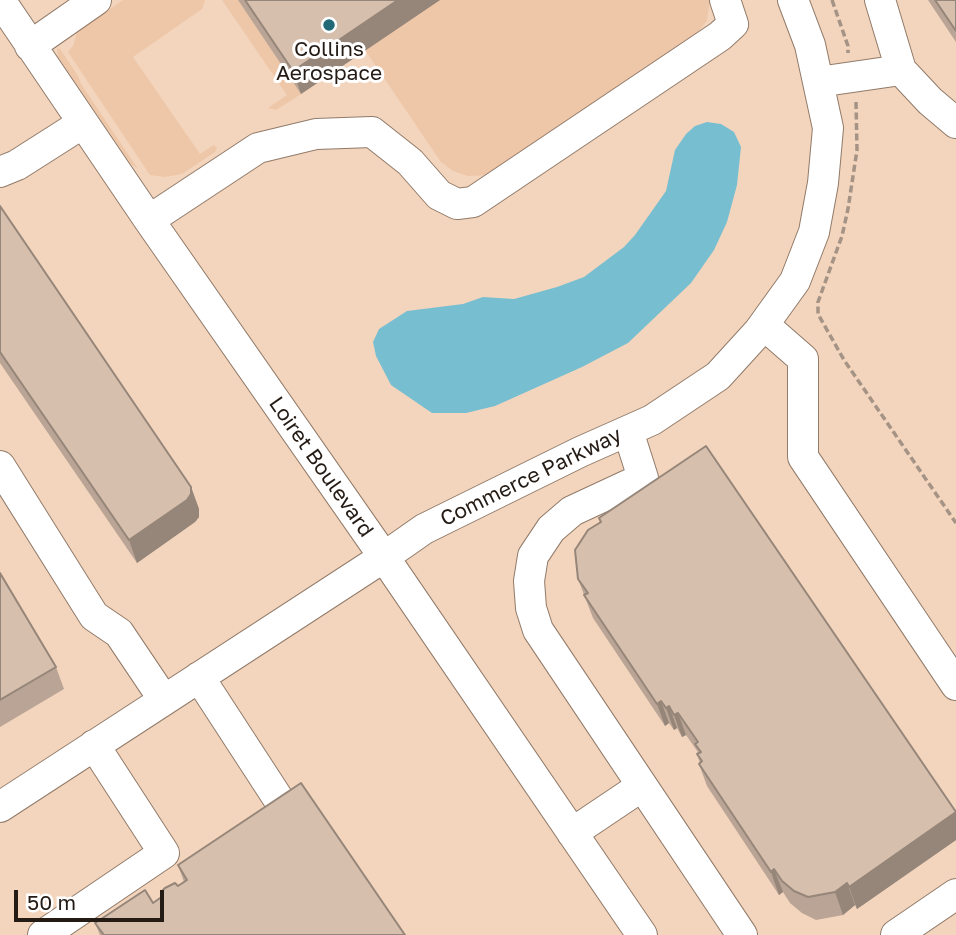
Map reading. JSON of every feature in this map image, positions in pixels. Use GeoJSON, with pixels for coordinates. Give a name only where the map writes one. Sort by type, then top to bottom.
{"type":"FeatureCollection","features":[{"type":"Feature","properties":{"kind":"street","name":"Loiret Boulevard"},"geometry":{"type":"LineString","coordinates":[[0,0],[642,935]]}},
{"type":"Feature","properties":{"kind":"street"},"geometry":{"type":"LineString","coordinates":[[30,46],[96,0]]}},
{"type":"Feature","properties":{"kind":"street"},"geometry":{"type":"LineString","coordinates":[[149,220],[258,148],[316,134],[372,132],[410,162],[439,195],[457,204],[473,202],[720,37],[733,24],[725,0]]}},
{"type":"Feature","properties":{"kind":"street","name":"Commerce Parkway"},"geometry":{"type":"LineString","coordinates":[[0,807],[424,529],[652,420],[718,376],[764,325],[796,281],[814,232],[823,183],[828,128],[810,45],[793,0]]}},
{"type":"Feature","properties":{"kind":"street"},"geometry":{"type":"LineString","coordinates":[[880,0],[901,70],[930,101],[956,123]]}},
{"type":"Feature","properties":{"kind":"street"},"geometry":{"type":"LineString","coordinates":[[818,82],[901,70]]}},
{"type":"Feature","properties":{"kind":"street"},"geometry":{"type":"LineString","coordinates":[[0,172],[17,165],[83,122]]}},
{"type":"Feature","properties":{"kind":"street"},"geometry":{"type":"LineString","coordinates":[[764,325],[803,359],[803,457],[956,685]]}},
{"type":"Feature","properties":{"kind":"street"},"geometry":{"type":"LineString","coordinates":[[628,431],[643,478],[572,511],[551,529],[533,556],[529,580],[531,608],[538,630],[742,935]]}},
{"type":"Feature","properties":{"kind":"street"},"geometry":{"type":"LineString","coordinates":[[0,466],[94,615],[119,633],[164,700]]}},
{"type":"Feature","properties":{"kind":"street"},"geometry":{"type":"LineString","coordinates":[[199,677],[281,803]]}},
{"type":"Feature","properties":{"kind":"street"},"geometry":{"type":"LineString","coordinates":[[43,935],[164,852],[94,745]]}},
{"type":"Feature","properties":{"kind":"street"},"geometry":{"type":"LineString","coordinates":[[572,833],[642,786]]}},
{"type":"Feature","properties":{"kind":"street"},"geometry":{"type":"LineString","coordinates":[[897,935],[956,894]]}},
{"type":"Feature","properties":{"kind":"path"},"geometry":{"type":"LineString","coordinates":[[832,0],[848,53]]}},
{"type":"Feature","properties":{"kind":"path"},"geometry":{"type":"LineString","coordinates":[[856,100],[857,150],[852,189],[842,236],[818,302],[818,314],[844,360],[956,523]]}},
{"type":"Feature","properties":{"kind":"shaded area"},"geometry":{"type":"Polygon","coordinates":[[[0,0],[956,0],[956,935],[0,935],[0,0]]]}},
{"type":"Feature","properties":{"kind":"shaded area"},"geometry":{"type":"Polygon","coordinates":[[[123,0],[205,0],[202,9],[133,57],[200,154],[214,145],[217,148],[182,174],[165,177],[150,175],[68,52],[77,32],[123,0]]]}},
{"type":"Feature","properties":{"kind":"shaded area"},"geometry":{"type":"Polygon","coordinates":[[[222,0],[238,0],[301,94],[276,110],[268,108],[287,95],[222,0]]]}},
{"type":"Feature","properties":{"kind":"shaded area"},"geometry":{"type":"Polygon","coordinates":[[[440,0],[709,0],[709,7],[707,20],[693,39],[489,175],[468,176],[453,171],[441,162],[365,50],[440,0]]]}},
{"type":"Feature","properties":{"kind":"shaded area"},"geometry":{"type":"Polygon","coordinates":[[[57,48],[138,169],[130,163],[58,57],[57,48]]]}},
{"type":"Feature","properties":{"kind":"water"},"geometry":{"type":"Polygon","coordinates":[[[707,122],[721,124],[734,132],[741,147],[737,185],[727,222],[714,250],[691,283],[628,343],[495,406],[466,413],[432,413],[391,385],[376,356],[373,342],[379,329],[407,311],[463,304],[483,297],[514,299],[584,277],[624,247],[635,235],[666,191],[675,150],[695,126],[707,122]]]}},
{"type":"Feature","properties":{"kind":"building"},"geometry":{"type":"Polygon","coordinates":[[[245,0],[398,0],[293,71],[245,0]]]}},
{"type":"Feature","properties":{"kind":"building"},"geometry":{"type":"Polygon","coordinates":[[[935,0],[956,0],[956,31],[935,0]]]}},
{"type":"Feature","properties":{"kind":"building"},"geometry":{"type":"Polygon","coordinates":[[[0,206],[191,487],[187,500],[129,540],[0,352],[0,206]]]}},
{"type":"Feature","properties":{"kind":"building"},"geometry":{"type":"Polygon","coordinates":[[[706,446],[956,812],[849,887],[847,883],[835,892],[808,897],[794,891],[782,881],[774,869],[771,872],[699,764],[702,761],[697,754],[701,752],[695,744],[698,742],[678,713],[674,715],[669,706],[666,708],[661,701],[657,704],[584,595],[588,593],[578,579],[575,550],[588,530],[601,522],[599,518],[706,446]]]}},
{"type":"Feature","properties":{"kind":"building"},"geometry":{"type":"Polygon","coordinates":[[[0,573],[56,667],[0,700],[0,573]]]}},
{"type":"Feature","properties":{"kind":"building"},"geometry":{"type":"Polygon","coordinates":[[[301,783],[405,935],[104,935],[95,923],[145,890],[153,903],[163,896],[161,892],[165,888],[175,883],[178,886],[187,880],[178,865],[301,783]]]}},
{"type":"Feature","properties":{"kind":"place","name":"Collins Aerospace"},"geometry":{"type":"Point","coordinates":[329,25]}}]}
